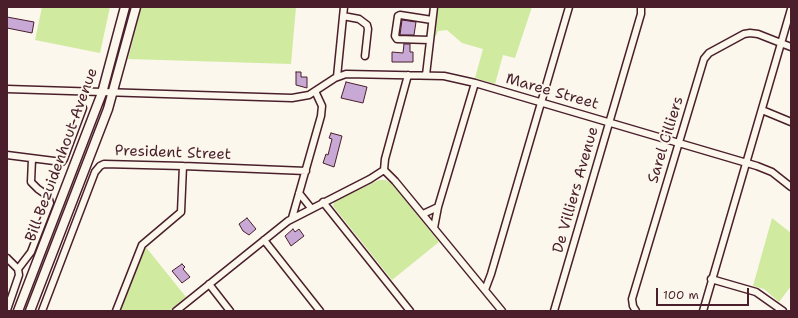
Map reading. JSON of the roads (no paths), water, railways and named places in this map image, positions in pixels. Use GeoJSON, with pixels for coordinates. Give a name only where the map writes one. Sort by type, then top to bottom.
{"type":"FeatureCollection","features":[{"type":"Feature","properties":{"kind":"main road","name":"Bill Bezuidenhout Avenue"},"geometry":{"type":"LineString","coordinates":[[18,311],[102,92],[125,7]]}},
{"type":"Feature","properties":{"kind":"main road","name":"Bill Bezuidenhout Avenue"},"geometry":{"type":"LineString","coordinates":[[30,311],[112,93],[136,7]]}},
{"type":"Feature","properties":{"kind":"street"},"geometry":{"type":"LineString","coordinates":[[338,77],[344,7]]}},
{"type":"Feature","properties":{"kind":"street"},"geometry":{"type":"LineString","coordinates":[[426,75],[434,7]]}},
{"type":"Feature","properties":{"kind":"street"},"geometry":{"type":"LineString","coordinates":[[484,290],[491,274],[569,7]]}},
{"type":"Feature","properties":{"kind":"street","name":"De Villiers Avenue"},"geometry":{"type":"LineString","coordinates":[[554,311],[641,8]]}},
{"type":"Feature","properties":{"kind":"street"},"geometry":{"type":"LineString","coordinates":[[703,311],[791,9]]}},
{"type":"Feature","properties":{"kind":"street"},"geometry":{"type":"LineString","coordinates":[[429,40],[397,39],[395,36],[398,16],[400,15],[432,20]]}},
{"type":"Feature","properties":{"kind":"street"},"geometry":{"type":"LineString","coordinates":[[343,16],[360,19],[367,25],[368,29],[365,56]]}},
{"type":"Feature","properties":{"kind":"street","name":"Sarel Cilliers"},"geometry":{"type":"LineString","coordinates":[[636,311],[633,306],[632,299],[703,61],[709,53],[744,34],[750,33],[758,34],[791,47]]}},
{"type":"Feature","properties":{"kind":"street","name":"Maree Street"},"geometry":{"type":"LineString","coordinates":[[112,93],[301,97],[315,91],[338,77],[353,74],[426,75],[457,78],[746,162],[768,170],[791,187]]}},
{"type":"Feature","properties":{"kind":"street"},"geometry":{"type":"LineString","coordinates":[[384,170],[385,159],[408,75]]}},
{"type":"Feature","properties":{"kind":"street"},"geometry":{"type":"LineString","coordinates":[[434,228],[438,207],[475,83]]}},
{"type":"Feature","properties":{"kind":"street"},"geometry":{"type":"LineString","coordinates":[[7,89],[112,93]]}},
{"type":"Feature","properties":{"kind":"street"},"geometry":{"type":"LineString","coordinates":[[292,218],[322,113],[321,104],[315,91]]}},
{"type":"Feature","properties":{"kind":"street"},"geometry":{"type":"LineString","coordinates":[[7,155],[60,163],[64,159],[83,108]]}},
{"type":"Feature","properties":{"kind":"street"},"geometry":{"type":"LineString","coordinates":[[762,110],[791,122]]}},
{"type":"Feature","properties":{"kind":"street"},"geometry":{"type":"LineString","coordinates":[[18,269],[30,255],[50,203],[48,196],[38,189],[32,182],[32,159]]}},
{"type":"Feature","properties":{"kind":"street","name":"President Street"},"geometry":{"type":"LineString","coordinates":[[42,311],[97,169],[104,164],[306,171]]}},
{"type":"Feature","properties":{"kind":"street"},"geometry":{"type":"LineString","coordinates":[[116,311],[142,245],[181,212],[184,166]]}},
{"type":"Feature","properties":{"kind":"street"},"geometry":{"type":"LineString","coordinates":[[176,311],[292,218],[370,179],[384,170]]}},
{"type":"Feature","properties":{"kind":"street"},"geometry":{"type":"LineString","coordinates":[[384,170],[423,214],[502,311]]}},
{"type":"Feature","properties":{"kind":"street"},"geometry":{"type":"LineString","coordinates":[[299,193],[311,208]]}},
{"type":"Feature","properties":{"kind":"street"},"geometry":{"type":"LineString","coordinates":[[323,202],[410,311]]}},
{"type":"Feature","properties":{"kind":"street"},"geometry":{"type":"LineString","coordinates":[[423,214],[438,207]]}},
{"type":"Feature","properties":{"kind":"street"},"geometry":{"type":"LineString","coordinates":[[428,220],[438,207]]}},
{"type":"Feature","properties":{"kind":"street"},"geometry":{"type":"LineString","coordinates":[[264,240],[320,311]]}},
{"type":"Feature","properties":{"kind":"street"},"geometry":{"type":"LineString","coordinates":[[7,258],[18,269],[19,278],[7,310]]}},
{"type":"Feature","properties":{"kind":"street"},"geometry":{"type":"LineString","coordinates":[[712,279],[762,295],[783,311]]}},
{"type":"Feature","properties":{"kind":"street"},"geometry":{"type":"LineString","coordinates":[[209,284],[230,311]]}}]}
